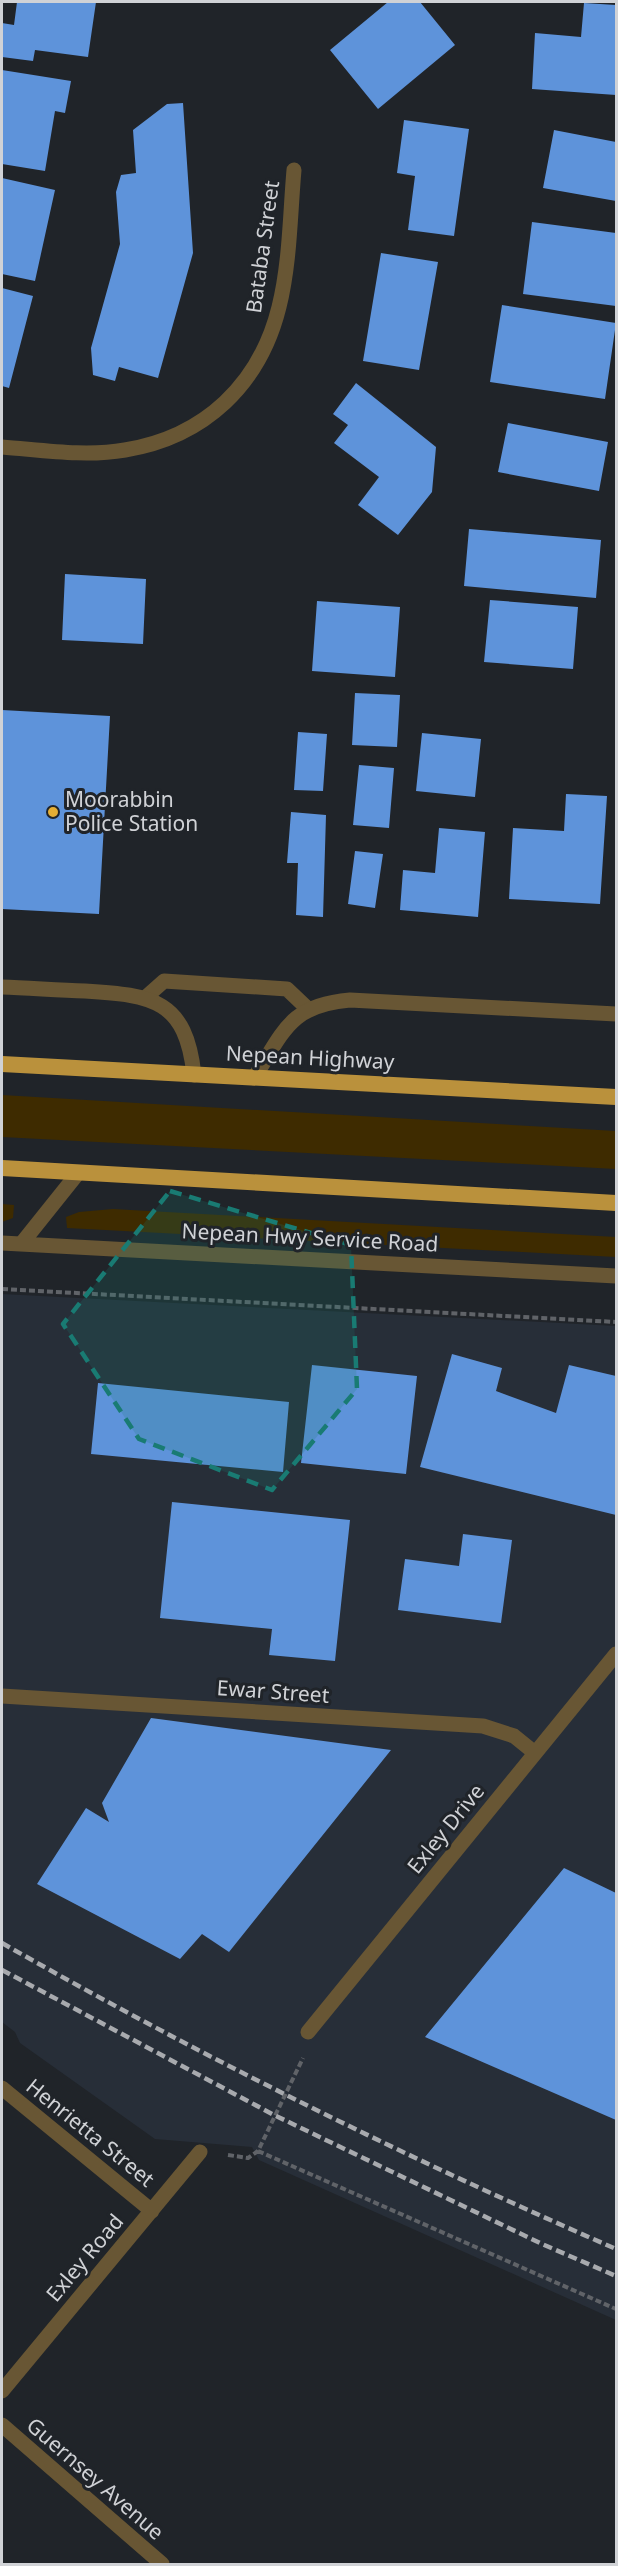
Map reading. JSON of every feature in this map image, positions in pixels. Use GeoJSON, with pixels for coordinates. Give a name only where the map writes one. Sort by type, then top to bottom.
{"type":"FeatureCollection","features":[{"type":"Feature","properties":{"kind":"highway","name":"Nepean Highway"},"geometry":{"type":"LineString","coordinates":[[2,1064],[616,1097]]}},
{"type":"Feature","properties":{"kind":"highway"},"geometry":{"type":"LineString","coordinates":[[2,1168],[616,1203]]}},
{"type":"Feature","properties":{"kind":"street","name":"Bataba Street"},"geometry":{"type":"LineString","coordinates":[[2,447],[90,453],[125,450],[165,439],[196,425],[220,408],[244,382],[262,355],[272,332],[286,267],[294,170]]}},
{"type":"Feature","properties":{"kind":"street"},"geometry":{"type":"LineString","coordinates":[[146,997],[164,981],[287,989],[307,1008]]}},
{"type":"Feature","properties":{"kind":"street"},"geometry":{"type":"LineString","coordinates":[[2,987],[146,997],[172,1014],[184,1031],[192,1050],[194,1075]]}},
{"type":"Feature","properties":{"kind":"street"},"geometry":{"type":"LineString","coordinates":[[254,1078],[287,1026],[307,1008],[326,1002],[350,1000],[616,1014]]}},
{"type":"Feature","properties":{"kind":"street"},"geometry":{"type":"LineString","coordinates":[[22,1244],[78,1173]]}},
{"type":"Feature","properties":{"kind":"street","name":"Nepean Hwy Service Road"},"geometry":{"type":"LineString","coordinates":[[2,1243],[616,1276]]}},
{"type":"Feature","properties":{"kind":"street","name":"Exley Drive"},"geometry":{"type":"LineString","coordinates":[[308,2032],[616,1654]]}},
{"type":"Feature","properties":{"kind":"street","name":"Ewar Street"},"geometry":{"type":"LineString","coordinates":[[2,1696],[483,1726],[514,1736],[535,1753]]}},
{"type":"Feature","properties":{"kind":"street","name":"Henrietta Street"},"geometry":{"type":"LineString","coordinates":[[2,2088],[152,2211]]}},
{"type":"Feature","properties":{"kind":"street","name":"Exley Road"},"geometry":{"type":"LineString","coordinates":[[2,2391],[200,2152]]}},
{"type":"Feature","properties":{"kind":"street","name":"Guernsey Avenue"},"geometry":{"type":"LineString","coordinates":[[2,2425],[162,2565]]}},
{"type":"Feature","properties":{"kind":"path"},"geometry":{"type":"LineString","coordinates":[[2,1289],[616,1322]]}},
{"type":"Feature","properties":{"kind":"path"},"geometry":{"type":"LineString","coordinates":[[200,2152],[248,2158],[258,2151],[310,2044],[308,2032]]}},
{"type":"Feature","properties":{"kind":"path"},"geometry":{"type":"LineString","coordinates":[[258,2151],[616,2309]]}},
{"type":"Feature","properties":{"kind":"highlighted area"},"geometry":{"type":"Polygon","coordinates":[[[170,1191],[351,1245],[357,1389],[272,1490],[139,1439],[63,1324],[170,1191]]]}},
{"type":"Feature","properties":{"kind":"shaded area"},"geometry":{"type":"Polygon","coordinates":[[[2,1095],[616,1131],[616,1169],[2,1137],[2,1095]]]}},
{"type":"Feature","properties":{"kind":"shaded area"},"geometry":{"type":"Polygon","coordinates":[[[2,1204],[14,1205],[13,1218],[2,1222],[2,1204]]]}},
{"type":"Feature","properties":{"kind":"shaded area"},"geometry":{"type":"Polygon","coordinates":[[[113,1209],[616,1237],[616,1257],[67,1228],[66,1217],[79,1212],[113,1209]]]}},
{"type":"Feature","properties":{"kind":"shaded area"},"geometry":{"type":"Polygon","coordinates":[[[2,1294],[616,1326],[616,2320],[259,2160],[252,2147],[155,2139],[20,2043],[15,2032],[2,2022],[2,1294]]]}},
{"type":"Feature","properties":{"kind":"building"},"geometry":{"type":"Polygon","coordinates":[[[17,2],[96,2],[88,57],[35,50],[33,61],[2,57],[2,23],[14,25],[17,2]]]}},
{"type":"Feature","properties":{"kind":"building"},"geometry":{"type":"Polygon","coordinates":[[[388,2],[420,2],[455,45],[378,109],[330,50],[388,2]]]}},
{"type":"Feature","properties":{"kind":"building"},"geometry":{"type":"Polygon","coordinates":[[[584,3],[616,5],[616,95],[532,89],[535,33],[581,37],[584,3]]]}},
{"type":"Feature","properties":{"kind":"building"},"geometry":{"type":"Polygon","coordinates":[[[2,70],[71,81],[65,113],[55,111],[45,171],[2,164],[2,70]]]}},
{"type":"Feature","properties":{"kind":"building"},"geometry":{"type":"Polygon","coordinates":[[[183,103],[193,253],[158,378],[119,367],[115,381],[93,375],[91,348],[120,244],[116,192],[121,175],[136,173],[133,130],[167,104],[183,103]]]}},
{"type":"Feature","properties":{"kind":"building"},"geometry":{"type":"Polygon","coordinates":[[[404,120],[469,129],[454,236],[408,230],[415,176],[397,173],[404,120]]]}},
{"type":"Feature","properties":{"kind":"building"},"geometry":{"type":"Polygon","coordinates":[[[554,130],[616,142],[616,201],[543,188],[554,130]]]}},
{"type":"Feature","properties":{"kind":"building"},"geometry":{"type":"Polygon","coordinates":[[[2,178],[55,190],[35,281],[2,274],[2,178]]]}},
{"type":"Feature","properties":{"kind":"building"},"geometry":{"type":"Polygon","coordinates":[[[532,222],[616,233],[616,306],[523,294],[532,222]]]}},
{"type":"Feature","properties":{"kind":"building"},"geometry":{"type":"Polygon","coordinates":[[[381,253],[438,262],[419,370],[363,361],[381,253]]]}},
{"type":"Feature","properties":{"kind":"building"},"geometry":{"type":"Polygon","coordinates":[[[2,288],[33,296],[9,388],[2,386],[2,288]]]}},
{"type":"Feature","properties":{"kind":"building"},"geometry":{"type":"Polygon","coordinates":[[[502,305],[616,323],[605,399],[490,382],[502,305]]]}},
{"type":"Feature","properties":{"kind":"building"},"geometry":{"type":"Polygon","coordinates":[[[356,383],[436,447],[432,492],[398,535],[358,505],[379,477],[334,443],[348,425],[333,414],[356,383]]]}},
{"type":"Feature","properties":{"kind":"building"},"geometry":{"type":"Polygon","coordinates":[[[508,423],[608,442],[599,491],[498,472],[508,423]]]}},
{"type":"Feature","properties":{"kind":"building"},"geometry":{"type":"Polygon","coordinates":[[[469,529],[601,540],[596,598],[464,586],[469,529]]]}},
{"type":"Feature","properties":{"kind":"building"},"geometry":{"type":"Polygon","coordinates":[[[65,574],[146,579],[143,644],[62,640],[65,574]]]}},
{"type":"Feature","properties":{"kind":"building"},"geometry":{"type":"Polygon","coordinates":[[[490,600],[578,607],[573,669],[484,662],[490,600]]]}},
{"type":"Feature","properties":{"kind":"building"},"geometry":{"type":"Polygon","coordinates":[[[317,601],[400,607],[395,677],[312,671],[317,601]]]}},
{"type":"Feature","properties":{"kind":"building"},"geometry":{"type":"Polygon","coordinates":[[[355,693],[400,695],[397,747],[352,745],[355,693]]]}},
{"type":"Feature","properties":{"kind":"building","name":"Moorabbin Police Station"},"geometry":{"type":"Polygon","coordinates":[[[2,710],[110,716],[99,914],[2,909],[2,710]]]}},
{"type":"Feature","properties":{"kind":"building"},"geometry":{"type":"Polygon","coordinates":[[[298,732],[327,734],[323,791],[294,790],[298,732]]]}},
{"type":"Feature","properties":{"kind":"building"},"geometry":{"type":"Polygon","coordinates":[[[422,733],[481,739],[475,797],[416,791],[422,733]]]}},
{"type":"Feature","properties":{"kind":"building"},"geometry":{"type":"Polygon","coordinates":[[[359,765],[394,768],[389,828],[353,825],[359,765]]]}},
{"type":"Feature","properties":{"kind":"building"},"geometry":{"type":"Polygon","coordinates":[[[566,794],[607,796],[600,904],[509,899],[513,828],[564,831],[566,794]]]}},
{"type":"Feature","properties":{"kind":"building"},"geometry":{"type":"Polygon","coordinates":[[[291,812],[326,815],[323,917],[296,915],[298,863],[287,863],[291,812]]]}},
{"type":"Feature","properties":{"kind":"building"},"geometry":{"type":"Polygon","coordinates":[[[439,828],[485,832],[478,917],[400,910],[403,870],[435,873],[439,828]]]}},
{"type":"Feature","properties":{"kind":"building"},"geometry":{"type":"Polygon","coordinates":[[[355,851],[383,854],[375,908],[348,904],[355,851]]]}},
{"type":"Feature","properties":{"kind":"building"},"geometry":{"type":"Polygon","coordinates":[[[452,1354],[502,1368],[496,1391],[556,1413],[569,1365],[616,1376],[616,1515],[420,1467],[452,1354]]]}},
{"type":"Feature","properties":{"kind":"building"},"geometry":{"type":"Polygon","coordinates":[[[312,1365],[417,1376],[406,1474],[301,1463],[312,1365]]]}},
{"type":"Feature","properties":{"kind":"building"},"geometry":{"type":"Polygon","coordinates":[[[98,1383],[289,1402],[283,1472],[91,1454],[98,1383]]]}},
{"type":"Feature","properties":{"kind":"building"},"geometry":{"type":"Polygon","coordinates":[[[172,1502],[350,1520],[335,1661],[269,1655],[272,1629],[160,1618],[172,1502]]]}},
{"type":"Feature","properties":{"kind":"building"},"geometry":{"type":"Polygon","coordinates":[[[463,1534],[512,1540],[501,1623],[398,1610],[405,1559],[459,1566],[463,1534]]]}},
{"type":"Feature","properties":{"kind":"building"},"geometry":{"type":"Polygon","coordinates":[[[151,1718],[391,1750],[229,1952],[202,1934],[180,1959],[37,1884],[86,1808],[109,1822],[102,1803],[151,1718]]]}},
{"type":"Feature","properties":{"kind":"building"},"geometry":{"type":"Polygon","coordinates":[[[564,1868],[616,1893],[616,2120],[425,2037],[564,1868]]]}},
{"type":"Feature","properties":{"kind":"railway"},"geometry":{"type":"LineString","coordinates":[[2,1943],[152,2026],[305,2104],[460,2179],[616,2249]]}},
{"type":"Feature","properties":{"kind":"railway"},"geometry":{"type":"LineString","coordinates":[[2,1970],[274,2115],[542,2244],[616,2276]]}},
{"type":"Feature","properties":{"kind":"place","name":"Moorabbin Police Station"},"geometry":{"type":"Point","coordinates":[53,812]}}]}
